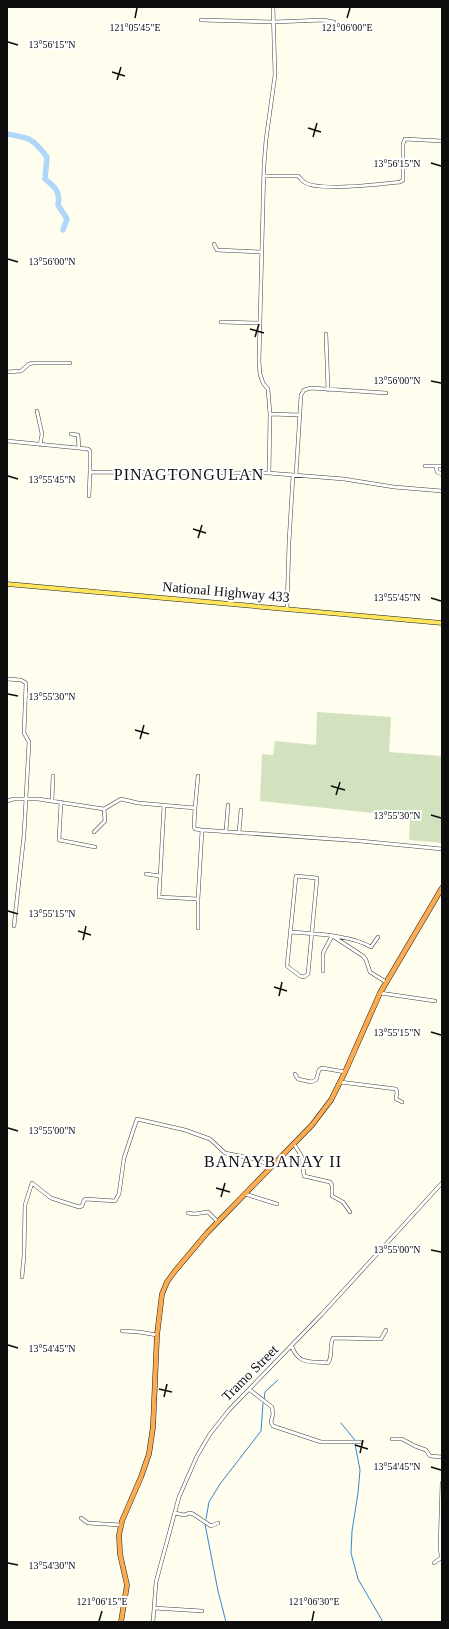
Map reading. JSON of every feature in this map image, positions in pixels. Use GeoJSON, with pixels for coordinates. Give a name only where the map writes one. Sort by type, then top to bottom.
{"type":"FeatureCollection","features":[{"type":"Feature","properties":{"kind":"highway"},"geometry":{"type":"LineString","coordinates":[[121,1622],[127,1585],[119,1547],[121,1525],[142,1477],[149,1454],[153,1426],[157,1335],[161,1300],[167,1282],[218,1222],[312,1125],[326,1107],[345,1072],[380,993],[442,888]]}},
{"type":"Feature","properties":{"kind":"main road","name":"National Highway 433"},"geometry":{"type":"LineString","coordinates":[[7,584],[442,623]]}},
{"type":"Feature","properties":{"kind":"street"},"geometry":{"type":"LineString","coordinates":[[269,473],[270,414],[268,389],[263,383],[260,374],[259,323],[266,140],[275,75],[273,7]]}},
{"type":"Feature","properties":{"kind":"street"},"geometry":{"type":"LineString","coordinates":[[201,20],[274,22],[323,20],[334,22]]}},
{"type":"Feature","properties":{"kind":"street"},"geometry":{"type":"LineString","coordinates":[[264,176],[298,176],[303,182],[308,184],[337,187],[400,182],[403,180],[403,144],[405,139],[442,141]]}},
{"type":"Feature","properties":{"kind":"street"},"geometry":{"type":"LineString","coordinates":[[214,244],[216,250],[261,252]]}},
{"type":"Feature","properties":{"kind":"street"},"geometry":{"type":"LineString","coordinates":[[220,322],[259,323]]}},
{"type":"Feature","properties":{"kind":"street"},"geometry":{"type":"LineString","coordinates":[[326,334],[328,390]]}},
{"type":"Feature","properties":{"kind":"street"},"geometry":{"type":"LineString","coordinates":[[7,372],[21,372],[29,364],[33,363],[70,363]]}},
{"type":"Feature","properties":{"kind":"street"},"geometry":{"type":"LineString","coordinates":[[287,609],[288,542],[301,395],[304,390],[311,388],[386,393]]}},
{"type":"Feature","properties":{"kind":"street"},"geometry":{"type":"LineString","coordinates":[[37,411],[42,432],[40,445]]}},
{"type":"Feature","properties":{"kind":"street"},"geometry":{"type":"LineString","coordinates":[[270,414],[300,415]]}},
{"type":"Feature","properties":{"kind":"street"},"geometry":{"type":"LineString","coordinates":[[71,434],[78,435],[79,448]]}},
{"type":"Feature","properties":{"kind":"street"},"geometry":{"type":"LineString","coordinates":[[7,441],[88,449],[90,452],[89,496]]}},
{"type":"Feature","properties":{"kind":"street"},"geometry":{"type":"LineString","coordinates":[[425,466],[442,466]]}},
{"type":"Feature","properties":{"kind":"street"},"geometry":{"type":"LineString","coordinates":[[436,466],[437,472],[442,474]]}},
{"type":"Feature","properties":{"kind":"street"},"geometry":{"type":"LineString","coordinates":[[90,472],[269,473],[360,481],[394,487],[442,491]]}},
{"type":"Feature","properties":{"kind":"street"},"geometry":{"type":"LineString","coordinates":[[7,679],[21,680],[26,683],[24,733],[29,742],[27,798],[21,872],[14,926]]}},
{"type":"Feature","properties":{"kind":"street"},"geometry":{"type":"LineString","coordinates":[[52,800],[53,776]]}},
{"type":"Feature","properties":{"kind":"street"},"geometry":{"type":"LineString","coordinates":[[198,776],[195,829],[360,841],[442,849]]}},
{"type":"Feature","properties":{"kind":"street"},"geometry":{"type":"LineString","coordinates":[[7,801],[27,798],[52,800],[104,809],[121,799],[138,803],[195,808]]}},
{"type":"Feature","properties":{"kind":"street"},"geometry":{"type":"LineString","coordinates":[[61,802],[60,840],[95,847]]}},
{"type":"Feature","properties":{"kind":"street"},"geometry":{"type":"LineString","coordinates":[[226,832],[228,804]]}},
{"type":"Feature","properties":{"kind":"street"},"geometry":{"type":"LineString","coordinates":[[164,805],[159,897],[198,899]]}},
{"type":"Feature","properties":{"kind":"street"},"geometry":{"type":"LineString","coordinates":[[94,832],[105,821],[104,809]]}},
{"type":"Feature","properties":{"kind":"street"},"geometry":{"type":"LineString","coordinates":[[238,832],[241,810]]}},
{"type":"Feature","properties":{"kind":"street"},"geometry":{"type":"LineString","coordinates":[[198,928],[202,830]]}},
{"type":"Feature","properties":{"kind":"street"},"geometry":{"type":"LineString","coordinates":[[146,874],[160,876]]}},
{"type":"Feature","properties":{"kind":"street"},"geometry":{"type":"LineString","coordinates":[[296,876],[318,878],[308,974],[304,977],[300,976],[288,967],[291,932],[296,876]]}},
{"type":"Feature","properties":{"kind":"street"},"geometry":{"type":"LineString","coordinates":[[291,932],[332,936],[362,942],[371,948],[378,937]]}},
{"type":"Feature","properties":{"kind":"street"},"geometry":{"type":"LineString","coordinates":[[332,936],[360,954],[366,960],[370,972],[386,982]]}},
{"type":"Feature","properties":{"kind":"street"},"geometry":{"type":"LineString","coordinates":[[323,972],[323,953],[332,936]]}},
{"type":"Feature","properties":{"kind":"street"},"geometry":{"type":"LineString","coordinates":[[380,993],[435,1001]]}},
{"type":"Feature","properties":{"kind":"street"},"geometry":{"type":"LineString","coordinates":[[295,1074],[298,1079],[311,1082],[316,1080],[319,1070],[322,1068],[345,1072]]}},
{"type":"Feature","properties":{"kind":"street"},"geometry":{"type":"LineString","coordinates":[[340,1082],[396,1089],[398,1092],[396,1099],[397,1101],[402,1102]]}},
{"type":"Feature","properties":{"kind":"street"},"geometry":{"type":"LineString","coordinates":[[22,1277],[25,1205],[32,1183],[34,1183],[51,1198],[79,1206],[82,1206],[84,1200],[86,1199],[115,1201],[119,1194],[124,1158],[137,1119],[185,1130],[210,1139],[225,1153],[255,1159],[272,1166]]}},
{"type":"Feature","properties":{"kind":"street"},"geometry":{"type":"LineString","coordinates":[[294,1144],[302,1157],[304,1176],[330,1182],[332,1185],[332,1196],[343,1202],[350,1212]]}},
{"type":"Feature","properties":{"kind":"street","name":"Tramo Street"},"geometry":{"type":"LineString","coordinates":[[153,1622],[156,1582],[179,1497],[197,1456],[210,1434],[229,1410],[292,1347],[442,1183]]}},
{"type":"Feature","properties":{"kind":"street"},"geometry":{"type":"LineString","coordinates":[[245,1194],[277,1204]]}},
{"type":"Feature","properties":{"kind":"street"},"geometry":{"type":"LineString","coordinates":[[188,1214],[208,1212],[218,1222]]}},
{"type":"Feature","properties":{"kind":"street"},"geometry":{"type":"LineString","coordinates":[[292,1347],[298,1358],[328,1363],[330,1360],[331,1341],[333,1338],[381,1339],[386,1330]]}},
{"type":"Feature","properties":{"kind":"street"},"geometry":{"type":"LineString","coordinates":[[122,1331],[157,1335]]}},
{"type":"Feature","properties":{"kind":"street"},"geometry":{"type":"LineString","coordinates":[[250,1390],[272,1407],[273,1414],[271,1422],[273,1426],[320,1442],[360,1442]]}},
{"type":"Feature","properties":{"kind":"street"},"geometry":{"type":"LineString","coordinates":[[392,1439],[402,1440],[426,1450],[430,1456],[442,1457]]}},
{"type":"Feature","properties":{"kind":"street"},"geometry":{"type":"LineString","coordinates":[[434,1563],[442,1557],[440,1550],[442,1483]]}},
{"type":"Feature","properties":{"kind":"street"},"geometry":{"type":"LineString","coordinates":[[175,1514],[184,1515],[190,1513],[211,1526],[218,1523]]}},
{"type":"Feature","properties":{"kind":"street"},"geometry":{"type":"LineString","coordinates":[[81,1518],[88,1523],[94,1522],[121,1525]]}},
{"type":"Feature","properties":{"kind":"street"},"geometry":{"type":"LineString","coordinates":[[154,1608],[202,1611]]}},
{"type":"Feature","properties":{"kind":"green space"},"geometry":{"type":"Polygon","coordinates":[[[317,712],[391,717],[389,752],[442,756],[442,843],[409,840],[410,817],[260,801],[262,754],[273,755],[275,741],[316,745],[317,712]]]}},
{"type":"Feature","properties":{"kind":"waterway"},"geometry":{"type":"LineString","coordinates":[[7,134],[26,138],[34,142],[47,157],[45,179],[58,193],[58,205],[67,219],[63,230]]}},
{"type":"Feature","properties":{"kind":"waterway"},"geometry":{"type":"LineString","coordinates":[[264,1400],[265,1392],[278,1380]]}},
{"type":"Feature","properties":{"kind":"waterway"},"geometry":{"type":"LineString","coordinates":[[206,1519],[209,1502],[220,1484],[261,1431],[263,1403]]}},
{"type":"Feature","properties":{"kind":"waterway"},"geometry":{"type":"LineString","coordinates":[[341,1423],[354,1439],[360,1470],[352,1531],[351,1553],[358,1579],[383,1622]]}},
{"type":"Feature","properties":{"kind":"waterway"},"geometry":{"type":"LineString","coordinates":[[205,1524],[218,1591],[226,1622]]}},
{"type":"Feature","properties":{"kind":"district","name":"PINAGTONGULAN"},"geometry":{"type":"Point","coordinates":[189,474]}},
{"type":"Feature","properties":{"kind":"district","name":"BANAYBANAY II"},"geometry":{"type":"Point","coordinates":[273,1161]}}]}
